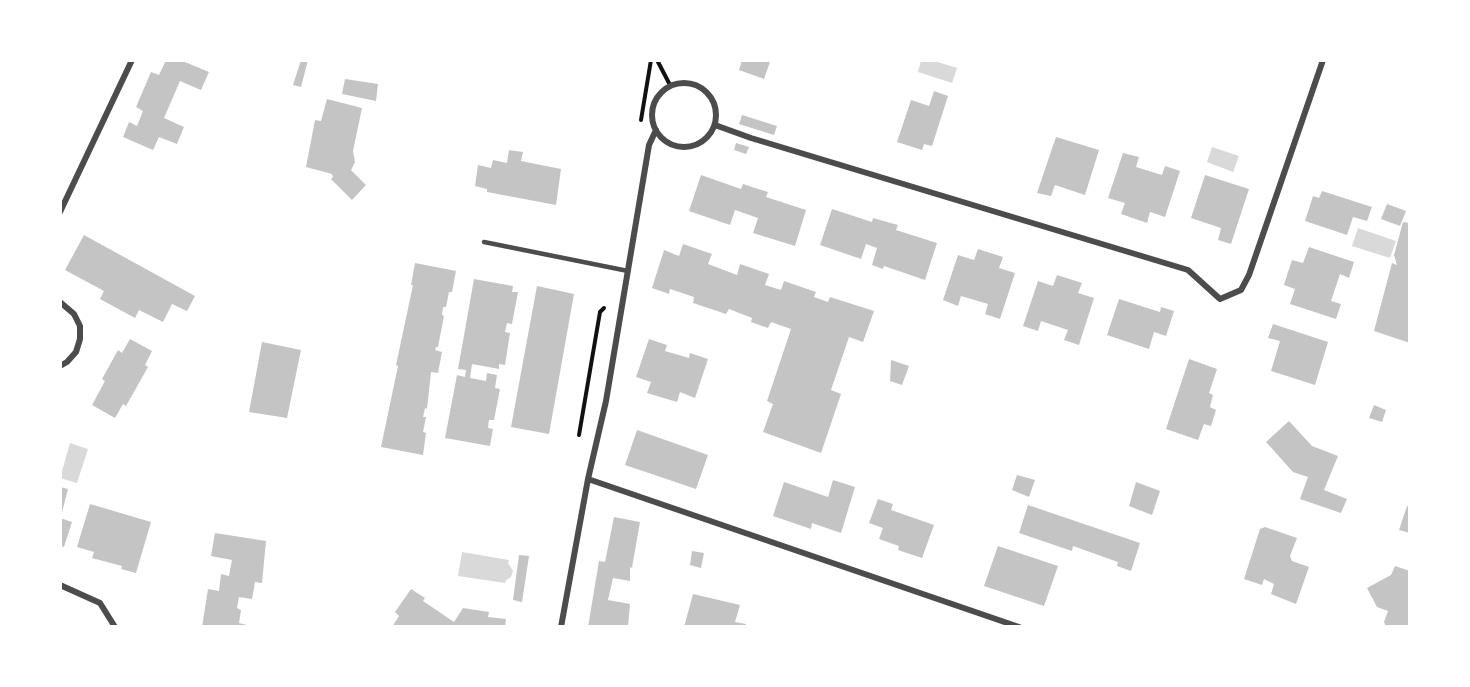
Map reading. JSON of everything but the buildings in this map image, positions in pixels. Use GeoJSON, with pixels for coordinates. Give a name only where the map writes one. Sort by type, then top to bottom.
{"type":"FeatureCollection","features":[{"type":"Feature","properties":{"kind":"street"},"geometry":{"type":"LineString","coordinates":[[60,212],[132,60]]}},
{"type":"Feature","properties":{"kind":"street"},"geometry":{"type":"LineString","coordinates":[[715,125],[762,142],[1188,270],[1220,299],[1241,290],[1249,275],[1323,60]]}},
{"type":"Feature","properties":{"kind":"street"},"geometry":{"type":"LineString","coordinates":[[681,82],[702,87],[715,104],[717,115],[715,125],[710,135],[702,142],[682,147],[671,145],[662,139],[652,120],[655,100],[670,85],[681,82]]}},
{"type":"Feature","properties":{"kind":"street"},"geometry":{"type":"LineString","coordinates":[[561,627],[588,479],[606,401],[649,145],[656,130]]}},
{"type":"Feature","properties":{"kind":"street"},"geometry":{"type":"LineString","coordinates":[[60,302],[74,314],[80,326],[80,339],[76,352],[60,366]]}},
{"type":"Feature","properties":{"kind":"street"},"geometry":{"type":"LineString","coordinates":[[588,479],[1019,627]]}},
{"type":"Feature","properties":{"kind":"street"},"geometry":{"type":"LineString","coordinates":[[60,585],[100,603],[115,627]]}},
{"type":"Feature","properties":{"kind":"lane"},"geometry":{"type":"LineString","coordinates":[[484,242],[628,271]]}},
{"type":"Feature","properties":{"kind":"path"},"geometry":{"type":"LineString","coordinates":[[657,60],[670,85]]}},
{"type":"Feature","properties":{"kind":"shaded area"},"geometry":{"type":"Polygon","coordinates":[[[921,60],[931,60],[957,68],[952,83],[918,72],[921,60]]]}},
{"type":"Feature","properties":{"kind":"shaded area"},"geometry":{"type":"Polygon","coordinates":[[[1212,147],[1239,156],[1233,172],[1207,162],[1212,147]]]}},
{"type":"Feature","properties":{"kind":"shaded area"},"geometry":{"type":"Polygon","coordinates":[[[1358,228],[1396,241],[1390,258],[1352,246],[1358,228]]]}},
{"type":"Feature","properties":{"kind":"shaded area"},"geometry":{"type":"Polygon","coordinates":[[[70,443],[88,449],[77,483],[60,478],[70,443]]]}},
{"type":"Feature","properties":{"kind":"shaded area"},"geometry":{"type":"Polygon","coordinates":[[[462,552],[509,560],[508,563],[513,571],[511,577],[505,583],[458,576],[462,552]]]}}]}
